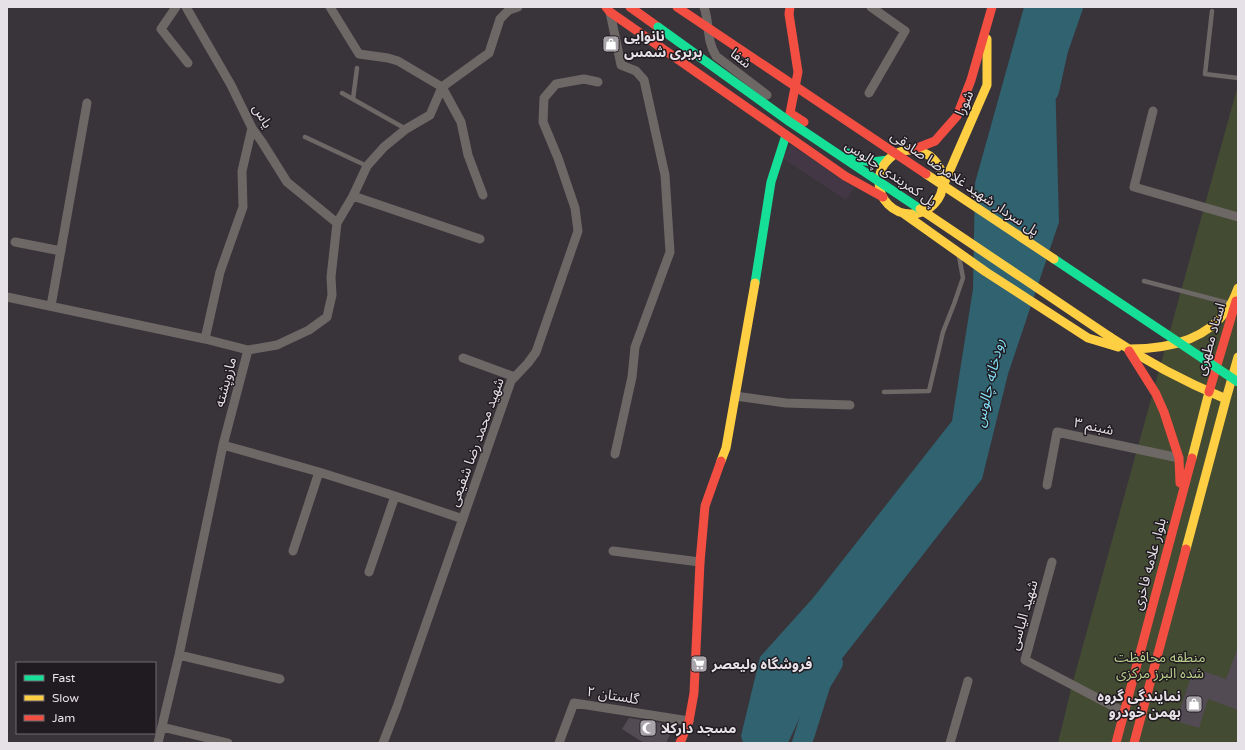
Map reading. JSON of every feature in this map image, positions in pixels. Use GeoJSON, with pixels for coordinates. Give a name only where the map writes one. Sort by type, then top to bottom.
{"type":"FeatureCollection","features":[{"type":"Feature","properties":{"kind":"main road","name":"پل کمربندی چالوس"},"geometry":{"type":"LineString","coordinates":[[630,7],[790,122],[1128,349]]}},
{"type":"Feature","properties":{"kind":"main road","name":"پل سردار شهید غلامرضا صادقی"},"geometry":{"type":"LineString","coordinates":[[677,7],[1238,382]]}},
{"type":"Feature","properties":{"kind":"main road"},"geometry":{"type":"LineString","coordinates":[[790,7],[789,14],[798,72],[790,113],[859,160],[872,162],[888,160]]}},
{"type":"Feature","properties":{"kind":"main road","name":"شورا"},"geometry":{"type":"LineString","coordinates":[[912,150],[935,141],[957,116],[971,80],[992,7]]}},
{"type":"Feature","properties":{"kind":"main road"},"geometry":{"type":"LineString","coordinates":[[608,10],[845,176],[883,197]]}},
{"type":"Feature","properties":{"kind":"main road","name":"شورا"},"geometry":{"type":"LineString","coordinates":[[943,187],[987,85],[987,25]]}},
{"type":"Feature","properties":{"kind":"main road"},"geometry":{"type":"LineString","coordinates":[[680,743],[689,721],[694,693],[700,562],[705,506],[726,448],[763,238],[771,182],[786,135]]}},
{"type":"Feature","properties":{"kind":"main road"},"geometry":{"type":"LineString","coordinates":[[903,213],[917,214],[929,209],[938,199],[943,187],[942,174],[936,162],[925,154],[912,150],[899,153],[888,160],[881,171],[879,184],[883,197],[891,208],[903,213],[986,272],[1088,338],[1128,349],[1150,350],[1174,346],[1193,338],[1209,328],[1224,314],[1231,304],[1238,288]]}},
{"type":"Feature","properties":{"kind":"main road"},"geometry":{"type":"LineString","coordinates":[[845,176],[852,177],[858,174],[861,167],[859,160]]}},
{"type":"Feature","properties":{"kind":"main road","name":"استاد مطهری"},"geometry":{"type":"LineString","coordinates":[[1210,392],[1238,293]]}},
{"type":"Feature","properties":{"kind":"main road"},"geometry":{"type":"LineString","coordinates":[[1128,349],[1173,375],[1226,399]]}},
{"type":"Feature","properties":{"kind":"main road"},"geometry":{"type":"LineString","coordinates":[[1128,349],[1159,400],[1172,434],[1179,458],[1181,499]]}},
{"type":"Feature","properties":{"kind":"main road"},"geometry":{"type":"LineString","coordinates":[[1134,743],[1238,357]]}},
{"type":"Feature","properties":{"kind":"main road","name":"بلوار علامه فاخری"},"geometry":{"type":"LineString","coordinates":[[1116,743],[1210,392]]}},
{"type":"Feature","properties":{"kind":"street"},"geometry":{"type":"LineString","coordinates":[[176,7],[161,29],[188,63]]}},
{"type":"Feature","properties":{"kind":"street","name":"یاس"},"geometry":{"type":"LineString","coordinates":[[186,7],[231,85],[252,128],[287,182],[337,223]]}},
{"type":"Feature","properties":{"kind":"street"},"geometry":{"type":"LineString","coordinates":[[330,7],[359,54],[398,61],[442,87],[461,122],[468,155],[483,195]]}},
{"type":"Feature","properties":{"kind":"street"},"geometry":{"type":"LineString","coordinates":[[442,87],[489,53],[500,19],[509,10],[518,7]]}},
{"type":"Feature","properties":{"kind":"street","name":"شفا"},"geometry":{"type":"LineString","coordinates":[[704,7],[711,48],[716,56],[790,113]]}},
{"type":"Feature","properties":{"kind":"street"},"geometry":{"type":"LineString","coordinates":[[869,93],[905,31],[870,7]]}},
{"type":"Feature","properties":{"kind":"street"},"geometry":{"type":"LineString","coordinates":[[608,10],[621,65],[636,71],[644,80],[665,175],[670,252],[635,347],[632,377],[615,454]]}},
{"type":"Feature","properties":{"kind":"street","name":"شهید محمد رضا شفیعی"},"geometry":{"type":"LineString","coordinates":[[383,743],[511,381],[536,352],[578,231],[575,208],[558,158],[543,122],[544,98],[556,84],[584,79],[598,82]]}},
{"type":"Feature","properties":{"kind":"street","name":"مازوپشته"},"geometry":{"type":"LineString","coordinates":[[158,743],[179,655],[223,445],[248,350],[277,344],[309,330],[327,317],[332,295],[331,277],[337,223],[353,196],[367,166],[384,147],[406,129],[430,114],[442,87]]}},
{"type":"Feature","properties":{"kind":"street"},"geometry":{"type":"LineString","coordinates":[[51,306],[87,103]]}},
{"type":"Feature","properties":{"kind":"street"},"geometry":{"type":"LineString","coordinates":[[1153,111],[1134,187],[1238,217]]}},
{"type":"Feature","properties":{"kind":"street"},"geometry":{"type":"LineString","coordinates":[[205,339],[220,272],[243,207],[242,172],[252,128]]}},
{"type":"Feature","properties":{"kind":"street"},"geometry":{"type":"LineString","coordinates":[[353,196],[480,239]]}},
{"type":"Feature","properties":{"kind":"street"},"geometry":{"type":"LineString","coordinates":[[15,242],[61,251]]}},
{"type":"Feature","properties":{"kind":"street"},"geometry":{"type":"LineString","coordinates":[[7,297],[205,339],[248,350]]}},
{"type":"Feature","properties":{"kind":"street"},"geometry":{"type":"LineString","coordinates":[[463,358],[515,377]]}},
{"type":"Feature","properties":{"kind":"street"},"geometry":{"type":"LineString","coordinates":[[735,396],[786,404],[850,405]]}},
{"type":"Feature","properties":{"kind":"street","name":"شبنم ۳"},"geometry":{"type":"LineString","coordinates":[[1047,485],[1057,432],[1179,458]]}},
{"type":"Feature","properties":{"kind":"street"},"geometry":{"type":"LineString","coordinates":[[223,445],[319,472],[463,519]]}},
{"type":"Feature","properties":{"kind":"street"},"geometry":{"type":"LineString","coordinates":[[293,551],[319,472]]}},
{"type":"Feature","properties":{"kind":"street"},"geometry":{"type":"LineString","coordinates":[[369,572],[396,496]]}},
{"type":"Feature","properties":{"kind":"street"},"geometry":{"type":"LineString","coordinates":[[613,551],[700,562]]}},
{"type":"Feature","properties":{"kind":"street","name":"شهید الیاسی"},"geometry":{"type":"LineString","coordinates":[[1052,562],[1025,660],[1124,712]]}},
{"type":"Feature","properties":{"kind":"street"},"geometry":{"type":"LineString","coordinates":[[179,655],[280,680]]}},
{"type":"Feature","properties":{"kind":"street"},"geometry":{"type":"LineString","coordinates":[[950,743],[968,681]]}},
{"type":"Feature","properties":{"kind":"street","name":"گلستان ۲"},"geometry":{"type":"LineString","coordinates":[[559,743],[574,703],[689,721]]}},
{"type":"Feature","properties":{"kind":"street"},"geometry":{"type":"LineString","coordinates":[[162,727],[228,743]]}},
{"type":"Feature","properties":{"kind":"lane"},"geometry":{"type":"LineString","coordinates":[[1212,11],[1205,74],[1238,78]]}},
{"type":"Feature","properties":{"kind":"lane"},"geometry":{"type":"LineString","coordinates":[[353,99],[358,68]]}},
{"type":"Feature","properties":{"kind":"lane"},"geometry":{"type":"LineString","coordinates":[[342,92],[406,129]]}},
{"type":"Feature","properties":{"kind":"lane"},"geometry":{"type":"LineString","coordinates":[[305,137],[367,166]]}},
{"type":"Feature","properties":{"kind":"lane"},"geometry":{"type":"LineString","coordinates":[[884,392],[929,390],[943,332],[963,278],[958,252]]}},
{"type":"Feature","properties":{"kind":"lane"},"geometry":{"type":"LineString","coordinates":[[1144,280],[1231,304]]}},
{"type":"Feature","properties":{"kind":"shaded area"},"geometry":{"type":"Polygon","coordinates":[[[791,145],[854,188],[846,200],[782,158],[791,145]]]}},
{"type":"Feature","properties":{"kind":"green space","name":"منطقه محافظت شده البرز مرکزی"},"geometry":{"type":"Polygon","coordinates":[[[1238,85],[1238,743],[1058,743],[1072,685],[1238,85]]]}},
{"type":"Feature","properties":{"kind":"water"},"geometry":{"type":"Polygon","coordinates":[[[1024,7],[1066,7],[1054,39],[1059,222],[1008,374],[982,479],[805,706],[788,743],[743,743],[741,736],[760,657],[813,598],[952,421],[973,289],[975,183],[1024,7]]]}},
{"type":"Feature","properties":{"kind":"building"},"geometry":{"type":"Polygon","coordinates":[[[1237,650],[1238,710],[1208,699],[1199,728],[1176,721],[1194,668],[1226,679],[1237,650]]]}},
{"type":"Feature","properties":{"kind":"building","name":"مسجد دارکلا"},"geometry":{"type":"Polygon","coordinates":[[[629,718],[674,726],[666,743],[644,743],[622,729],[629,718]]]}},
{"type":"Feature","properties":{"kind":"waterway","name":"رودخانه چالوس"},"geometry":{"type":"LineString","coordinates":[[1049,91],[1058,50],[1073,7]]}},
{"type":"Feature","properties":{"kind":"waterway","name":"رودخانه چالوس"},"geometry":{"type":"LineString","coordinates":[[802,743],[821,683],[833,663]]}},
{"type":"Feature","properties":{"kind":"traffic: fast"},"geometry":{"type":"LineString","coordinates":[[658,27],[790,122],[920,209]]}},
{"type":"Feature","properties":{"kind":"traffic: fast"},"geometry":{"type":"LineString","coordinates":[[755,283],[771,182],[786,135]]}},
{"type":"Feature","properties":{"kind":"traffic: fast"},"geometry":{"type":"LineString","coordinates":[[848,153],[859,160],[872,162],[888,160]]}},
{"type":"Feature","properties":{"kind":"traffic: fast"},"geometry":{"type":"LineString","coordinates":[[1054,259],[1238,382]]}},
{"type":"Feature","properties":{"kind":"traffic: slow"},"geometry":{"type":"LineString","coordinates":[[943,186],[987,85],[987,39]]}},
{"type":"Feature","properties":{"kind":"traffic: slow"},"geometry":{"type":"LineString","coordinates":[[911,150],[929,156],[937,164],[943,182],[937,200],[929,208],[911,214],[893,208],[885,200],[879,182],[885,164],[893,156],[911,150]]}},
{"type":"Feature","properties":{"kind":"traffic: slow"},"geometry":{"type":"LineString","coordinates":[[926,174],[1054,259]]}},
{"type":"Feature","properties":{"kind":"traffic: slow"},"geometry":{"type":"LineString","coordinates":[[920,209],[1110,337]]}},
{"type":"Feature","properties":{"kind":"traffic: slow"},"geometry":{"type":"LineString","coordinates":[[903,213],[986,272],[1088,338],[1118,347]]}},
{"type":"Feature","properties":{"kind":"traffic: slow"},"geometry":{"type":"LineString","coordinates":[[721,461],[726,448],[755,283]]}},
{"type":"Feature","properties":{"kind":"traffic: slow"},"geometry":{"type":"LineString","coordinates":[[1130,349],[1144,349],[1171,345],[1196,336],[1218,321],[1235,297],[1238,288]]}},
{"type":"Feature","properties":{"kind":"traffic: slow"},"geometry":{"type":"LineString","coordinates":[[1110,337],[1166,371],[1226,399],[1186,549]]}},
{"type":"Feature","properties":{"kind":"traffic: slow"},"geometry":{"type":"LineString","coordinates":[[1226,399],[1238,357]]}},
{"type":"Feature","properties":{"kind":"traffic: slow"},"geometry":{"type":"LineString","coordinates":[[1192,458],[1209,392]]}},
{"type":"Feature","properties":{"kind":"traffic: jam"},"geometry":{"type":"LineString","coordinates":[[606,7],[610,12],[845,176],[883,197]]}},
{"type":"Feature","properties":{"kind":"traffic: jam"},"geometry":{"type":"LineString","coordinates":[[630,7],[658,27]]}},
{"type":"Feature","properties":{"kind":"traffic: jam"},"geometry":{"type":"LineString","coordinates":[[677,7],[926,174]]}},
{"type":"Feature","properties":{"kind":"traffic: jam"},"geometry":{"type":"LineString","coordinates":[[790,7],[789,14],[798,72],[790,113],[804,122]]}},
{"type":"Feature","properties":{"kind":"traffic: jam"},"geometry":{"type":"LineString","coordinates":[[912,150],[935,141],[957,116],[971,80],[992,7]]}},
{"type":"Feature","properties":{"kind":"traffic: jam"},"geometry":{"type":"LineString","coordinates":[[1209,392],[1236,301]]}},
{"type":"Feature","properties":{"kind":"traffic: jam"},"geometry":{"type":"LineString","coordinates":[[1129,351],[1156,394],[1164,412],[1179,458],[1180,483]]}},
{"type":"Feature","properties":{"kind":"traffic: jam"},"geometry":{"type":"LineString","coordinates":[[1116,743],[1192,458]]}},
{"type":"Feature","properties":{"kind":"traffic: jam"},"geometry":{"type":"LineString","coordinates":[[680,743],[689,721],[694,693],[700,562],[705,506],[721,461]]}},
{"type":"Feature","properties":{"kind":"traffic: jam"},"geometry":{"type":"LineString","coordinates":[[1134,743],[1186,549]]}},
{"type":"Feature","properties":{"kind":"place","name":"نانوایی بربری شمس"},"geometry":{"type":"Point","coordinates":[611,44]}},
{"type":"Feature","properties":{"kind":"place","name":"فروشگاه ولیعصر"},"geometry":{"type":"Point","coordinates":[699,664]}},
{"type":"Feature","properties":{"kind":"place","name":"نمایندگی گروه بهمن خودرو"},"geometry":{"type":"Point","coordinates":[1194,704]}},
{"type":"Feature","properties":{"kind":"place","name":"مسجد دارکلا"},"geometry":{"type":"Point","coordinates":[648,728]}}]}
